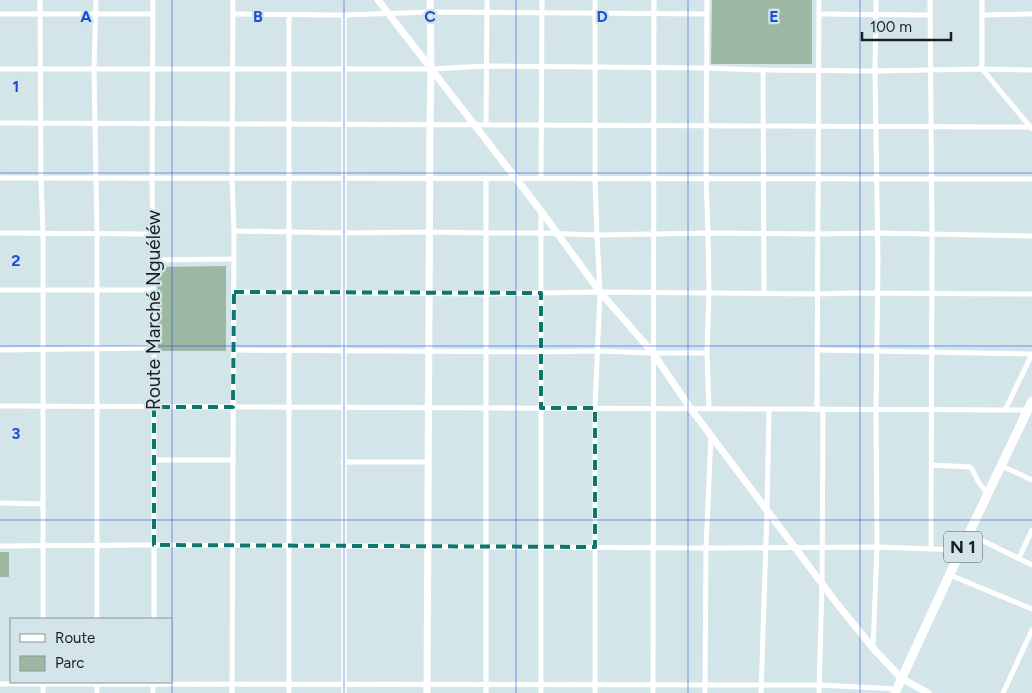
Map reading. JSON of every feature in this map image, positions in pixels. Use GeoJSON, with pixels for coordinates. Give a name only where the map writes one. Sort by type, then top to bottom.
{"type":"FeatureCollection","features":[{"type":"Feature","properties":{"kind":"highway","name":"N 1"},"geometry":{"type":"LineString","coordinates":[[896,691],[1032,401]]}},
{"type":"Feature","properties":{"kind":"main road"},"geometry":{"type":"LineString","coordinates":[[378,0],[558,233],[600,292],[653,353],[691,409],[822,584],[873,648],[901,678],[928,693]]}},
{"type":"Feature","properties":{"kind":"main road"},"geometry":{"type":"LineString","coordinates":[[427,693],[429,178],[432,69],[430,0]]}},
{"type":"Feature","properties":{"kind":"street"},"geometry":{"type":"LineString","coordinates":[[40,0],[40,123],[43,234],[43,618]]}},
{"type":"Feature","properties":{"kind":"street"},"geometry":{"type":"LineString","coordinates":[[96,0],[94,69],[98,234],[97,618]]}},
{"type":"Feature","properties":{"kind":"street","name":"Route Marché Nguéléw"},"geometry":{"type":"LineString","coordinates":[[153,0],[154,618]]}},
{"type":"Feature","properties":{"kind":"street"},"geometry":{"type":"LineString","coordinates":[[232,693],[234,350],[232,178],[233,0]]}},
{"type":"Feature","properties":{"kind":"street"},"geometry":{"type":"LineString","coordinates":[[486,125],[487,0]]}},
{"type":"Feature","properties":{"kind":"street"},"geometry":{"type":"LineString","coordinates":[[541,178],[542,0]]}},
{"type":"Feature","properties":{"kind":"street"},"geometry":{"type":"LineString","coordinates":[[595,0],[595,178],[600,292],[595,408],[595,693]]}},
{"type":"Feature","properties":{"kind":"street"},"geometry":{"type":"LineString","coordinates":[[653,693],[654,0]]}},
{"type":"Feature","properties":{"kind":"street"},"geometry":{"type":"LineString","coordinates":[[706,0],[709,409]]}},
{"type":"Feature","properties":{"kind":"street"},"geometry":{"type":"LineString","coordinates":[[819,0],[818,350],[822,547],[819,693]]}},
{"type":"Feature","properties":{"kind":"street"},"geometry":{"type":"LineString","coordinates":[[873,648],[877,547],[878,233],[875,71],[876,0]]}},
{"type":"Feature","properties":{"kind":"street"},"geometry":{"type":"LineString","coordinates":[[930,0],[932,70],[931,548]]}},
{"type":"Feature","properties":{"kind":"street"},"geometry":{"type":"LineString","coordinates":[[982,0],[982,70],[1032,128]]}},
{"type":"Feature","properties":{"kind":"street"},"geometry":{"type":"LineString","coordinates":[[233,14],[344,15],[388,12],[706,14]]}},
{"type":"Feature","properties":{"kind":"street"},"geometry":{"type":"LineString","coordinates":[[0,14],[153,14]]}},
{"type":"Feature","properties":{"kind":"street"},"geometry":{"type":"LineString","coordinates":[[819,14],[930,15]]}},
{"type":"Feature","properties":{"kind":"street"},"geometry":{"type":"LineString","coordinates":[[982,15],[1032,14]]}},
{"type":"Feature","properties":{"kind":"street"},"geometry":{"type":"LineString","coordinates":[[289,15],[289,693]]}},
{"type":"Feature","properties":{"kind":"street"},"geometry":{"type":"LineString","coordinates":[[344,15],[344,693]]}},
{"type":"Feature","properties":{"kind":"street"},"geometry":{"type":"LineString","coordinates":[[0,69],[432,69],[486,66],[875,71],[1032,70]]}},
{"type":"Feature","properties":{"kind":"street"},"geometry":{"type":"LineString","coordinates":[[763,70],[764,293]]}},
{"type":"Feature","properties":{"kind":"street"},"geometry":{"type":"LineString","coordinates":[[0,123],[932,126],[1032,128]]}},
{"type":"Feature","properties":{"kind":"street"},"geometry":{"type":"LineString","coordinates":[[0,178],[1032,179]]}},
{"type":"Feature","properties":{"kind":"street"},"geometry":{"type":"LineString","coordinates":[[486,178],[486,693]]}},
{"type":"Feature","properties":{"kind":"street"},"geometry":{"type":"LineString","coordinates":[[541,211],[541,693]]}},
{"type":"Feature","properties":{"kind":"street"},"geometry":{"type":"LineString","coordinates":[[234,232],[558,233],[596,235],[878,233],[1032,236]]}},
{"type":"Feature","properties":{"kind":"street"},"geometry":{"type":"LineString","coordinates":[[0,233],[152,234]]}},
{"type":"Feature","properties":{"kind":"street"},"geometry":{"type":"LineString","coordinates":[[153,260],[234,259]]}},
{"type":"Feature","properties":{"kind":"street"},"geometry":{"type":"LineString","coordinates":[[0,290],[153,290]]}},
{"type":"Feature","properties":{"kind":"street"},"geometry":{"type":"LineString","coordinates":[[234,292],[429,294],[541,292],[1032,294]]}},
{"type":"Feature","properties":{"kind":"street"},"geometry":{"type":"LineString","coordinates":[[0,350],[154,348]]}},
{"type":"Feature","properties":{"kind":"street"},"geometry":{"type":"LineString","coordinates":[[234,350],[708,353]]}},
{"type":"Feature","properties":{"kind":"street"},"geometry":{"type":"LineString","coordinates":[[818,350],[1032,354],[1005,410]]}},
{"type":"Feature","properties":{"kind":"street"},"geometry":{"type":"LineString","coordinates":[[0,406],[1028,410]]}},
{"type":"Feature","properties":{"kind":"street"},"geometry":{"type":"LineString","coordinates":[[761,693],[768,511],[769,409]]}},
{"type":"Feature","properties":{"kind":"street"},"geometry":{"type":"LineString","coordinates":[[706,693],[706,548],[711,436]]}},
{"type":"Feature","properties":{"kind":"street"},"geometry":{"type":"LineString","coordinates":[[154,460],[233,460]]}},
{"type":"Feature","properties":{"kind":"street"},"geometry":{"type":"LineString","coordinates":[[343,462],[428,462]]}},
{"type":"Feature","properties":{"kind":"street"},"geometry":{"type":"LineString","coordinates":[[932,465],[970,467],[988,494]]}},
{"type":"Feature","properties":{"kind":"street"},"geometry":{"type":"LineString","coordinates":[[1002,466],[1032,480]]}},
{"type":"Feature","properties":{"kind":"street"},"geometry":{"type":"LineString","coordinates":[[0,503],[43,504]]}},
{"type":"Feature","properties":{"kind":"street"},"geometry":{"type":"LineString","coordinates":[[1019,558],[1032,530]]}},
{"type":"Feature","properties":{"kind":"street"},"geometry":{"type":"LineString","coordinates":[[969,534],[1032,564]]}},
{"type":"Feature","properties":{"kind":"street"},"geometry":{"type":"LineString","coordinates":[[0,546],[877,547],[961,550]]}},
{"type":"Feature","properties":{"kind":"street"},"geometry":{"type":"LineString","coordinates":[[950,575],[1032,609]]}},
{"type":"Feature","properties":{"kind":"street"},"geometry":{"type":"LineString","coordinates":[[1003,693],[1032,632]]}},
{"type":"Feature","properties":{"kind":"street"},"geometry":{"type":"LineString","coordinates":[[43,683],[43,693]]}},
{"type":"Feature","properties":{"kind":"street"},"geometry":{"type":"LineString","coordinates":[[97,683],[97,693]]}},
{"type":"Feature","properties":{"kind":"street"},"geometry":{"type":"LineString","coordinates":[[154,683],[154,693]]}},
{"type":"Feature","properties":{"kind":"street"},"geometry":{"type":"LineString","coordinates":[[0,684],[762,684],[819,685],[896,691]]}},
{"type":"Feature","properties":{"kind":"highlighted area"},"geometry":{"type":"Polygon","coordinates":[[[234,292],[541,293],[541,408],[595,408],[595,547],[154,545],[154,407],[233,407],[234,292]]]}},
{"type":"Feature","properties":{"kind":"green space"},"geometry":{"type":"Polygon","coordinates":[[[712,0],[812,0],[812,64],[711,64],[712,0]]]}},
{"type":"Feature","properties":{"kind":"green space"},"geometry":{"type":"Polygon","coordinates":[[[226,266],[226,351],[158,351],[157,267],[226,266]]]}},
{"type":"Feature","properties":{"kind":"green space"},"geometry":{"type":"Polygon","coordinates":[[[0,552],[9,552],[9,577],[0,577],[0,552]]]}}]}
